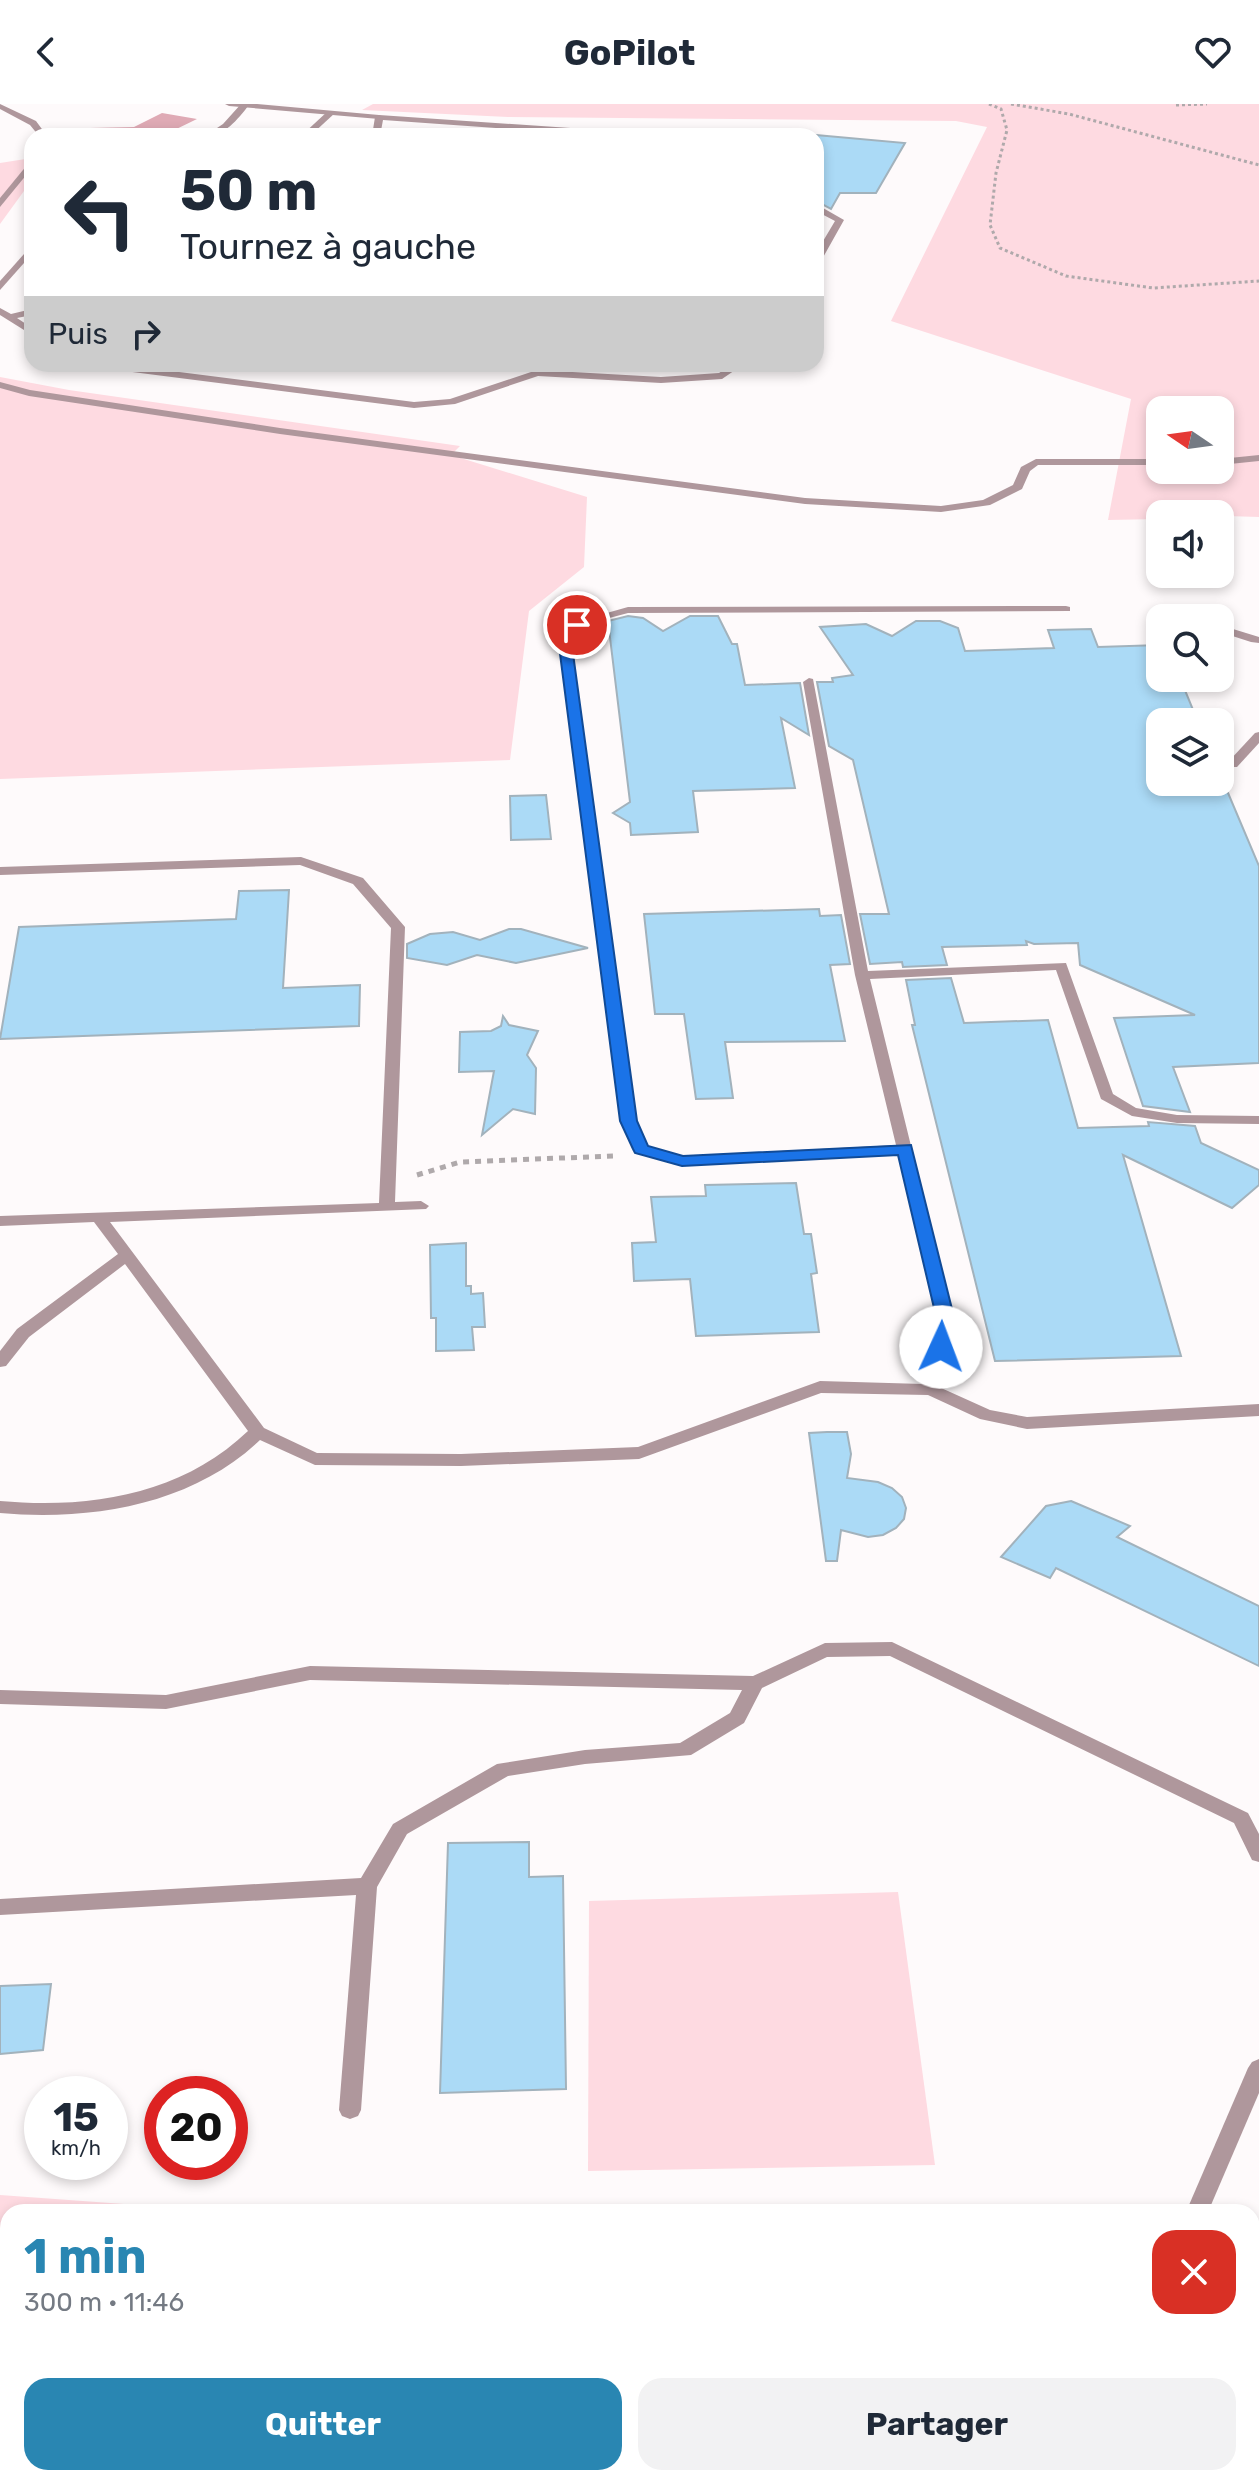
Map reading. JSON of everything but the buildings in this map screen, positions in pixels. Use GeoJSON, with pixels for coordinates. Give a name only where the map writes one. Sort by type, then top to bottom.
{"type":"FeatureCollection","features":[{"type":"Feature","properties":{"kind":"street"},"geometry":{"type":"LineString","coordinates":[[229,104],[532,128]]}},
{"type":"Feature","properties":{"kind":"street"},"geometry":{"type":"LineString","coordinates":[[344,114],[365,104]]}},
{"type":"Feature","properties":{"kind":"street"},"geometry":{"type":"LineString","coordinates":[[223,128],[245,105]]}},
{"type":"Feature","properties":{"kind":"street"},"geometry":{"type":"LineString","coordinates":[[0,106],[37,128]]}},
{"type":"Feature","properties":{"kind":"street"},"geometry":{"type":"LineString","coordinates":[[314,128],[331,113]]}},
{"type":"Feature","properties":{"kind":"street"},"geometry":{"type":"LineString","coordinates":[[377,128],[379,117]]}},
{"type":"Feature","properties":{"kind":"street"},"geometry":{"type":"LineString","coordinates":[[0,204],[24,172]]}},
{"type":"Feature","properties":{"kind":"street"},"geometry":{"type":"LineString","coordinates":[[824,211],[840,220],[824,247]]}},
{"type":"Feature","properties":{"kind":"street"},"geometry":{"type":"LineString","coordinates":[[0,287],[24,258]]}},
{"type":"Feature","properties":{"kind":"street"},"geometry":{"type":"LineString","coordinates":[[4,314],[24,313]]}},
{"type":"Feature","properties":{"kind":"street"},"geometry":{"type":"LineString","coordinates":[[4,314],[24,327]]}},
{"type":"Feature","properties":{"kind":"street"},"geometry":{"type":"LineString","coordinates":[[156,372],[414,405],[451,402],[537,373],[661,380],[722,376],[728,372]]}},
{"type":"Feature","properties":{"kind":"street"},"geometry":{"type":"LineString","coordinates":[[0,385],[29,393],[264,429],[805,501],[941,509],[986,503],[1018,487],[1025,469],[1036,462],[1146,462]]}},
{"type":"Feature","properties":{"kind":"street"},"geometry":{"type":"LineString","coordinates":[[1234,461],[1259,458]]}},
{"type":"Feature","properties":{"kind":"street"},"geometry":{"type":"LineString","coordinates":[[905,1149],[682,1161],[641,1149],[628,1121],[565,638],[577,625],[597,615],[628,610],[1066,609]]}},
{"type":"Feature","properties":{"kind":"street"},"geometry":{"type":"LineString","coordinates":[[1234,633],[1258,641]]}},
{"type":"Feature","properties":{"kind":"street"},"geometry":{"type":"LineString","coordinates":[[809,682],[862,975],[947,1325],[930,1390]]}},
{"type":"Feature","properties":{"kind":"street"},"geometry":{"type":"LineString","coordinates":[[1234,763],[1259,736]]}},
{"type":"Feature","properties":{"kind":"street"},"geometry":{"type":"LineString","coordinates":[[0,871],[301,861],[358,881],[398,927],[387,1207]]}},
{"type":"Feature","properties":{"kind":"street"},"geometry":{"type":"LineString","coordinates":[[862,975],[1061,966],[1106,1096],[1132,1112],[1177,1119],[1259,1120]]}},
{"type":"Feature","properties":{"kind":"street"},"geometry":{"type":"LineString","coordinates":[[0,1221],[421,1206]]}},
{"type":"Feature","properties":{"kind":"street"},"geometry":{"type":"LineString","coordinates":[[99,1218],[258,1432],[315,1459],[461,1460],[639,1453],[820,1387],[930,1390],[986,1415],[1027,1423],[1259,1410]]}},
{"type":"Feature","properties":{"kind":"street"},"geometry":{"type":"LineString","coordinates":[[0,1362],[23,1333],[125,1256]]}},
{"type":"Feature","properties":{"kind":"street"},"geometry":{"type":"LineString","coordinates":[[0,1507],[46,1513],[136,1501],[223,1462],[258,1432]]}},
{"type":"Feature","properties":{"kind":"street"},"geometry":{"type":"LineString","coordinates":[[0,1697],[166,1702],[310,1673],[755,1683],[825,1650],[892,1649],[1250,1822],[1259,1854]]}},
{"type":"Feature","properties":{"kind":"street"},"geometry":{"type":"LineString","coordinates":[[350,2110],[367,1886],[400,1829],[504,1769],[585,1757],[684,1750],[737,1718],[755,1683]]}},
{"type":"Feature","properties":{"kind":"street"},"geometry":{"type":"LineString","coordinates":[[0,1907],[367,1886]]}},
{"type":"Feature","properties":{"kind":"street"},"geometry":{"type":"LineString","coordinates":[[1200,2204],[1259,2068]]}},
{"type":"Feature","properties":{"kind":"path"},"geometry":{"type":"LineString","coordinates":[[989,104],[1001,109],[1007,130],[996,173],[990,225],[1000,248],[1066,276],[1153,288],[1259,281]]}},
{"type":"Feature","properties":{"kind":"path"},"geometry":{"type":"LineString","coordinates":[[1011,104],[1069,114],[1259,165]]}},
{"type":"Feature","properties":{"kind":"path"},"geometry":{"type":"LineString","coordinates":[[1176,105],[1207,104]]}},
{"type":"Feature","properties":{"kind":"path"},"geometry":{"type":"LineString","coordinates":[[387,1207],[418,1175],[460,1162],[623,1155],[641,1149]]}},
{"type":"Feature","properties":{"kind":"shaded area"},"geometry":{"type":"Polygon","coordinates":[[[373,104],[1259,104],[1259,517],[1234,516],[1234,500],[1146,500],[1146,519],[1108,520],[1131,399],[891,321],[987,127],[956,121],[508,117],[362,110],[373,104]]]}},
{"type":"Feature","properties":{"kind":"shaded area"},"geometry":{"type":"Polygon","coordinates":[[[162,113],[197,119],[178,128],[90,128],[134,127],[162,113]]]}},
{"type":"Feature","properties":{"kind":"shaded area"},"geometry":{"type":"Polygon","coordinates":[[[24,159],[24,191],[0,224],[0,163],[24,159]]]}},
{"type":"Feature","properties":{"kind":"shaded area"},"geometry":{"type":"Polygon","coordinates":[[[0,377],[69,390],[460,446],[451,455],[587,497],[584,567],[529,611],[510,760],[0,779],[0,377]]]}},
{"type":"Feature","properties":{"kind":"shaded area"},"geometry":{"type":"Polygon","coordinates":[[[898,1892],[935,2165],[588,2171],[589,1901],[898,1892]]]}},
{"type":"Feature","properties":{"kind":"shaded area"},"geometry":{"type":"Polygon","coordinates":[[[0,2195],[124,2204],[0,2204],[0,2195]]]}},
{"type":"Feature","properties":{"kind":"route"},"geometry":{"type":"LineString","coordinates":[[577,625],[565,638],[628,1121],[641,1149],[682,1161],[905,1149],[947,1325],[941,1347]]}}]}
